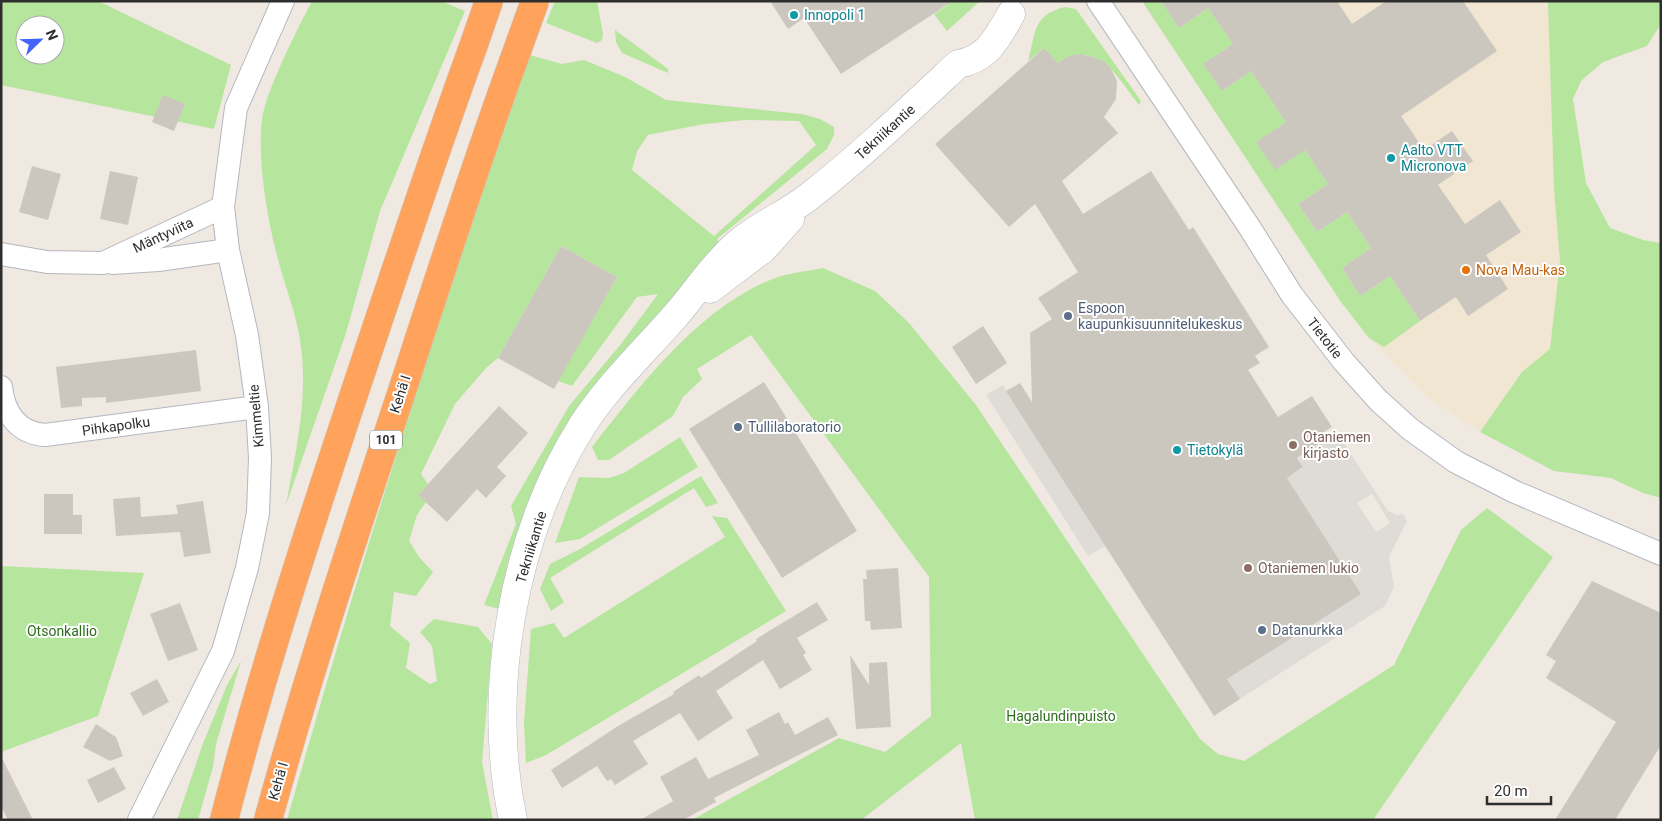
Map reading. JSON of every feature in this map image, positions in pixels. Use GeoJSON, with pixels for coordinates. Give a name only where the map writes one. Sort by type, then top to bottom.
{"type":"FeatureCollection","features":[{"type":"Feature","properties":{"kind":"highway"},"geometry":{"type":"LineString","coordinates":[[224,820],[250,717],[309,528],[437,145],[489,1]]}},
{"type":"Feature","properties":{"kind":"highway","name":"Kehä I"},"geometry":{"type":"LineString","coordinates":[[268,820],[294,724],[352,541],[480,151],[535,1]]}},
{"type":"Feature","properties":{"kind":"main road","name":"Tekniikantie"},"geometry":{"type":"LineString","coordinates":[[513,820],[504,768],[503,677],[514,606],[526,556],[542,510],[559,468],[582,426],[633,361],[676,315],[736,245],[768,222],[809,197],[882,135],[958,64],[960,50],[973,37],[1020,8]]}},
{"type":"Feature","properties":{"kind":"street","name":"Kimmeltie"},"geometry":{"type":"LineString","coordinates":[[138,820],[223,652],[247,568],[258,513],[260,458],[257,407],[247,335],[228,250],[223,207],[236,108],[283,1]]}},
{"type":"Feature","properties":{"kind":"street","name":"Tietotie"},"geometry":{"type":"LineString","coordinates":[[1098,1],[1292,295],[1344,362],[1378,400],[1410,429],[1456,462],[1515,492],[1661,554]]}},
{"type":"Feature","properties":{"kind":"street","name":"Mäntyviita"},"geometry":{"type":"LineString","coordinates":[[103,263],[223,207]]}},
{"type":"Feature","properties":{"kind":"street","name":"Mäntyviita"},"geometry":{"type":"LineString","coordinates":[[1,254],[46,262],[103,263],[140,262],[228,250]]}},
{"type":"Feature","properties":{"kind":"street","name":"Pihkapolku"},"geometry":{"type":"LineString","coordinates":[[1,387],[7,408],[20,427],[44,435],[257,407]]}},
{"type":"Feature","properties":{"kind":"shaded area"},"geometry":{"type":"Polygon","coordinates":[[[1142,1],[1548,1],[1554,189],[1560,262],[1550,349],[1522,372],[1480,432],[1428,398],[1369,338],[1341,302],[1142,1]]]}},
{"type":"Feature","properties":{"kind":"shaded area"},"geometry":{"type":"Polygon","coordinates":[[[1003,385],[1105,546],[1088,556],[986,395],[1003,385]]]}},
{"type":"Feature","properties":{"kind":"shaded area"},"geometry":{"type":"Polygon","coordinates":[[[1337,433],[1388,511],[1397,515],[1403,514],[1407,521],[1389,557],[1394,587],[1385,606],[1240,699],[1227,679],[1360,594],[1287,478],[1303,468],[1298,458],[1337,433]],[[1372,494],[1357,503],[1376,532],[1390,523],[1372,494]]]}},
{"type":"Feature","properties":{"kind":"green space"},"geometry":{"type":"Polygon","coordinates":[[[1,1],[98,1],[231,65],[214,129],[1,85],[1,1]]]}},
{"type":"Feature","properties":{"kind":"green space"},"geometry":{"type":"Polygon","coordinates":[[[312,1],[441,1],[465,11],[380,211],[346,333],[286,505],[300,423],[303,382],[302,361],[296,320],[279,263],[267,211],[262,173],[261,136],[264,108],[269,93],[312,1]]]}},
{"type":"Feature","properties":{"kind":"green space"},"geometry":{"type":"Polygon","coordinates":[[[555,1],[597,1],[603,34],[602,40],[597,43],[546,23],[555,1]]]}},
{"type":"Feature","properties":{"kind":"green space"},"geometry":{"type":"Polygon","coordinates":[[[946,1],[980,1],[947,31],[934,14],[948,5],[946,1]]]}},
{"type":"Feature","properties":{"kind":"green space"},"geometry":{"type":"Polygon","coordinates":[[[1142,1],[1161,1],[1179,28],[1208,8],[1233,44],[1203,64],[1222,91],[1251,71],[1286,122],[1256,142],[1305,150],[1328,184],[1298,204],[1317,232],[1347,212],[1371,248],[1342,268],[1360,296],[1390,276],[1420,321],[1384,347],[1369,338],[1341,302],[1142,1]]]}},
{"type":"Feature","properties":{"kind":"green space"},"geometry":{"type":"Polygon","coordinates":[[[1548,1],[1661,1],[1661,24],[1647,46],[1603,62],[1581,81],[1573,99],[1586,183],[1610,228],[1643,240],[1661,243],[1661,498],[1643,493],[1611,478],[1554,471],[1480,432],[1522,372],[1550,349],[1560,262],[1554,189],[1548,1]]]}},
{"type":"Feature","properties":{"kind":"green space"},"geometry":{"type":"Polygon","coordinates":[[[1065,7],[1076,9],[1141,101],[1139,105],[1114,73],[1095,58],[1084,55],[1072,56],[1058,63],[1044,48],[1028,61],[1037,26],[1041,20],[1054,10],[1065,7]]]}},
{"type":"Feature","properties":{"kind":"green space"},"geometry":{"type":"Polygon","coordinates":[[[615,30],[668,69],[668,73],[622,53],[616,42],[615,30]]]}},
{"type":"Feature","properties":{"kind":"green space"},"geometry":{"type":"Polygon","coordinates":[[[530,55],[562,64],[584,60],[625,77],[666,100],[802,114],[820,119],[834,127],[834,135],[827,149],[717,239],[721,246],[682,287],[635,342],[499,609],[484,605],[516,524],[511,506],[569,406],[621,344],[658,294],[637,297],[572,386],[558,381],[617,277],[561,246],[498,358],[486,368],[455,404],[421,474],[428,484],[418,495],[426,502],[417,515],[409,541],[419,557],[433,572],[416,596],[394,592],[390,626],[410,643],[406,668],[430,684],[437,681],[432,646],[420,632],[434,619],[478,627],[492,644],[482,762],[493,820],[287,820],[372,531],[433,340],[530,55]],[[745,120],[704,124],[648,135],[637,151],[632,170],[714,236],[816,145],[799,121],[745,120]]]}},
{"type":"Feature","properties":{"kind":"green space","name":"Hagalundinpuisto"},"geometry":{"type":"Polygon","coordinates":[[[823,268],[875,291],[909,323],[976,405],[1200,739],[1218,754],[1244,761],[1394,665],[1461,530],[1487,508],[1553,557],[1373,820],[975,820],[961,743],[861,820],[692,820],[839,738],[885,752],[931,716],[929,577],[751,335],[697,369],[702,379],[683,397],[673,416],[609,460],[598,460],[592,447],[630,399],[673,350],[721,308],[747,291],[775,278],[823,268]]]}},
{"type":"Feature","properties":{"kind":"green space"},"geometry":{"type":"Polygon","coordinates":[[[680,437],[698,467],[580,539],[555,543],[579,477],[609,478],[624,473],[680,437]]]}},
{"type":"Feature","properties":{"kind":"green space"},"geometry":{"type":"Polygon","coordinates":[[[701,476],[718,503],[706,507],[694,488],[550,578],[564,602],[551,611],[540,589],[550,564],[580,549],[701,476]]]}},
{"type":"Feature","properties":{"kind":"green space"},"geometry":{"type":"Polygon","coordinates":[[[712,516],[727,518],[786,611],[546,755],[526,763],[524,723],[531,629],[554,623],[564,638],[725,537],[712,516]]]}},
{"type":"Feature","properties":{"kind":"green space","name":"Otsonkallio"},"geometry":{"type":"Polygon","coordinates":[[[1,566],[144,573],[98,716],[1,752],[1,566]]]}},
{"type":"Feature","properties":{"kind":"green space"},"geometry":{"type":"Polygon","coordinates":[[[241,661],[216,744],[213,767],[198,820],[177,820],[202,746],[227,685],[241,661]]]}},
{"type":"Feature","properties":{"kind":"building"},"geometry":{"type":"Polygon","coordinates":[[[770,1],[953,1],[841,74],[804,18],[788,29],[770,1]]]}},
{"type":"Feature","properties":{"kind":"building","name":"Aalto VTT Micronova"},"geometry":{"type":"Polygon","coordinates":[[[1161,1],[1337,1],[1352,24],[1386,1],[1463,1],[1497,51],[1401,116],[1424,150],[1452,131],[1473,161],[1438,185],[1465,224],[1500,200],[1521,232],[1486,255],[1508,289],[1468,316],[1456,297],[1420,321],[1390,276],[1360,296],[1342,268],[1371,248],[1347,212],[1317,232],[1298,204],[1328,184],[1305,150],[1275,170],[1256,142],[1286,122],[1251,71],[1222,91],[1203,64],[1233,44],[1208,8],[1179,28],[1161,1]]]}},
{"type":"Feature","properties":{"kind":"building","name":"Tietokylä"},"geometry":{"type":"Polygon","coordinates":[[[1044,48],[1058,63],[1069,56],[1080,54],[1105,62],[1117,81],[1116,99],[1104,117],[1118,133],[1062,181],[1083,214],[1151,171],[1189,230],[1193,227],[1269,347],[1255,356],[1260,363],[1248,370],[1278,417],[1312,396],[1332,427],[1319,435],[1323,441],[1297,458],[1303,467],[1287,478],[1361,594],[1227,679],[1240,699],[1214,716],[1006,391],[1020,383],[1032,402],[1030,333],[1052,319],[1038,298],[1078,272],[1035,204],[1009,227],[935,144],[1044,48]]]}},
{"type":"Feature","properties":{"kind":"building"},"geometry":{"type":"Polygon","coordinates":[[[163,95],[185,104],[174,131],[152,122],[163,95]]]}},
{"type":"Feature","properties":{"kind":"building"},"geometry":{"type":"Polygon","coordinates":[[[32,166],[61,174],[48,220],[19,212],[32,166]]]}},
{"type":"Feature","properties":{"kind":"building"},"geometry":{"type":"Polygon","coordinates":[[[110,171],[138,177],[128,225],[100,219],[110,171]]]}},
{"type":"Feature","properties":{"kind":"building"},"geometry":{"type":"Polygon","coordinates":[[[561,246],[617,277],[554,389],[498,358],[561,246]]]}},
{"type":"Feature","properties":{"kind":"building"},"geometry":{"type":"Polygon","coordinates":[[[983,326],[1007,363],[976,384],[952,347],[983,326]]]}},
{"type":"Feature","properties":{"kind":"building"},"geometry":{"type":"Polygon","coordinates":[[[196,350],[201,391],[106,403],[106,397],[82,398],[82,406],[61,408],[56,367],[196,350]]]}},
{"type":"Feature","properties":{"kind":"building"},"geometry":{"type":"Polygon","coordinates":[[[764,382],[857,531],[782,578],[689,429],[764,382]]]}},
{"type":"Feature","properties":{"kind":"building"},"geometry":{"type":"Polygon","coordinates":[[[499,406],[528,433],[497,467],[506,476],[486,498],[477,489],[447,522],[418,495],[499,406]]]}},
{"type":"Feature","properties":{"kind":"building"},"geometry":{"type":"Polygon","coordinates":[[[44,494],[73,494],[73,515],[82,515],[82,534],[44,534],[44,494]]]}},
{"type":"Feature","properties":{"kind":"building"},"geometry":{"type":"Polygon","coordinates":[[[140,497],[141,517],[178,514],[176,505],[203,501],[211,553],[184,557],[180,532],[116,536],[113,499],[140,497]]]}},
{"type":"Feature","properties":{"kind":"building"},"geometry":{"type":"Polygon","coordinates":[[[898,568],[902,628],[871,630],[870,621],[865,621],[863,579],[867,579],[866,570],[898,568]]]}},
{"type":"Feature","properties":{"kind":"building"},"geometry":{"type":"Polygon","coordinates":[[[1592,581],[1661,613],[1661,745],[1615,820],[1555,820],[1616,722],[1546,678],[1556,661],[1546,655],[1592,581]]]}},
{"type":"Feature","properties":{"kind":"building"},"geometry":{"type":"Polygon","coordinates":[[[817,602],[828,620],[797,638],[806,653],[803,655],[812,670],[780,689],[763,660],[716,691],[733,718],[698,741],[680,713],[633,741],[648,764],[615,785],[611,779],[607,781],[597,766],[562,788],[551,770],[618,726],[674,694],[673,692],[699,675],[701,678],[757,641],[756,639],[817,602]]]}},
{"type":"Feature","properties":{"kind":"building"},"geometry":{"type":"Polygon","coordinates":[[[180,603],[198,650],[168,661],[150,614],[180,603]]]}},
{"type":"Feature","properties":{"kind":"building"},"geometry":{"type":"Polygon","coordinates":[[[850,655],[869,685],[869,663],[887,662],[891,727],[856,729],[850,655]]]}},
{"type":"Feature","properties":{"kind":"building"},"geometry":{"type":"Polygon","coordinates":[[[157,679],[169,702],[143,716],[130,693],[157,679]]]}},
{"type":"Feature","properties":{"kind":"building"},"geometry":{"type":"Polygon","coordinates":[[[779,712],[785,724],[788,722],[795,735],[828,717],[838,735],[714,798],[716,802],[683,820],[640,820],[673,801],[660,777],[696,757],[708,779],[759,755],[746,730],[779,712]]]}},
{"type":"Feature","properties":{"kind":"building"},"geometry":{"type":"Polygon","coordinates":[[[96,724],[116,737],[123,756],[110,761],[83,747],[96,724]]]}},
{"type":"Feature","properties":{"kind":"building"},"geometry":{"type":"Polygon","coordinates":[[[1,756],[33,820],[8,820],[1,806],[1,756]]]}},
{"type":"Feature","properties":{"kind":"building"},"geometry":{"type":"Polygon","coordinates":[[[114,767],[126,789],[98,803],[87,780],[114,767]]]}},
{"type":"Feature","properties":{"kind":"place","name":"Innopoli 1"},"geometry":{"type":"Point","coordinates":[794,15]}},
{"type":"Feature","properties":{"kind":"place","name":"Aalto VTT Micronova"},"geometry":{"type":"Point","coordinates":[1391,158]}},
{"type":"Feature","properties":{"kind":"place","name":"Nova Mau-kas"},"geometry":{"type":"Point","coordinates":[1466,270]}},
{"type":"Feature","properties":{"kind":"place","name":"Espoon kaupunkisuunnitelukeskus"},"geometry":{"type":"Point","coordinates":[1068,316]}},
{"type":"Feature","properties":{"kind":"place","name":"Tullilaboratorio"},"geometry":{"type":"Point","coordinates":[738,427]}},
{"type":"Feature","properties":{"kind":"place","name":"Otaniemen kirjasto"},"geometry":{"type":"Point","coordinates":[1293,445]}},
{"type":"Feature","properties":{"kind":"place","name":"Tietokylä"},"geometry":{"type":"Point","coordinates":[1177,450]}},
{"type":"Feature","properties":{"kind":"place","name":"Otaniemen lukio"},"geometry":{"type":"Point","coordinates":[1248,568]}},
{"type":"Feature","properties":{"kind":"place","name":"Datanurkka"},"geometry":{"type":"Point","coordinates":[1262,630]}}]}
